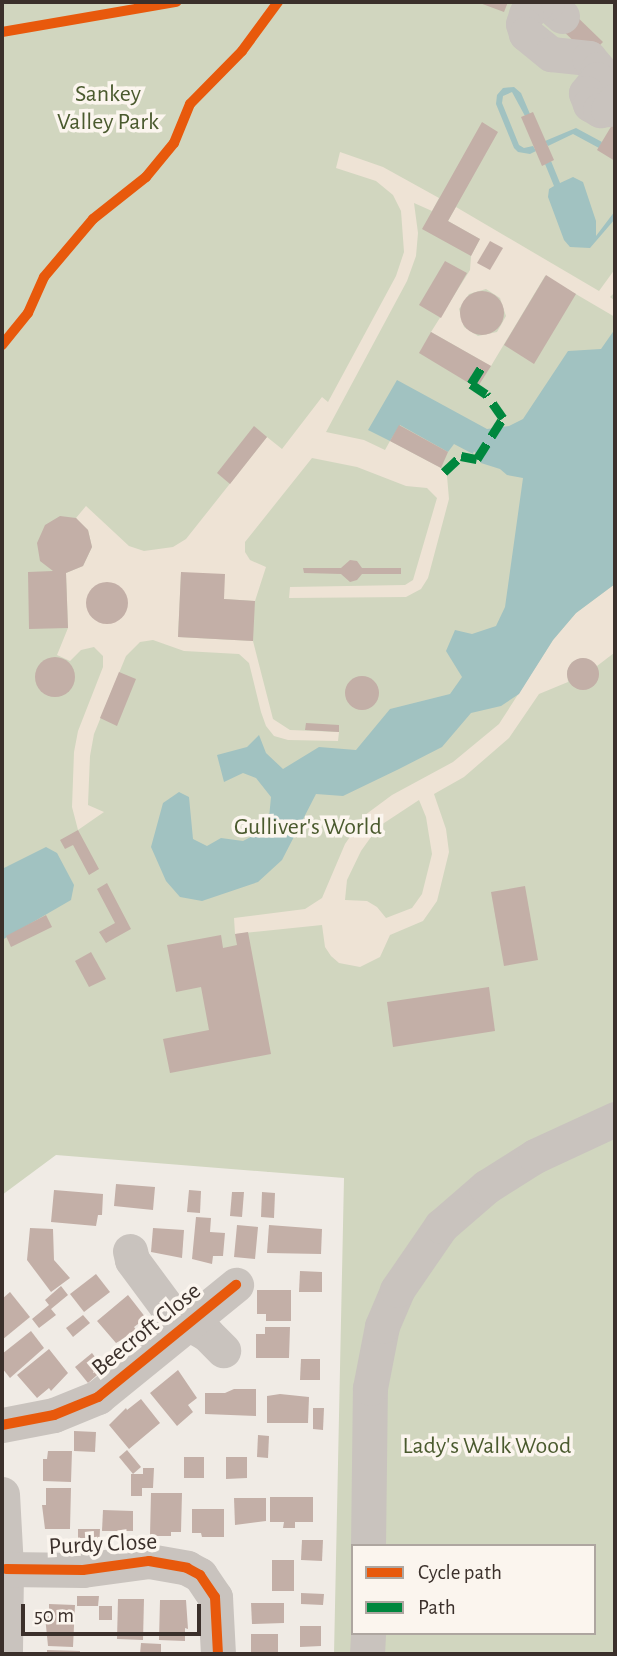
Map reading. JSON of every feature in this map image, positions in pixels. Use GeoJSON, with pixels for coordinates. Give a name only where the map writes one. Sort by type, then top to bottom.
{"type":"FeatureCollection","features":[{"type":"Feature","properties":{"kind":"street"},"geometry":{"type":"LineString","coordinates":[[562,16],[547,3],[536,5],[526,13],[523,24],[526,34],[551,54],[589,58],[598,69],[597,79],[586,93],[590,104],[600,110],[608,109],[615,102]]}},
{"type":"Feature","properties":{"kind":"street"},"geometry":{"type":"LineString","coordinates":[[368,1544],[369,1388],[382,1326],[397,1290],[441,1226],[485,1187],[535,1156],[615,1119]]}},
{"type":"Feature","properties":{"kind":"street","name":"Beecroft Close"},"geometry":{"type":"LineString","coordinates":[[123,1242],[132,1260],[172,1314],[207,1334],[223,1350]]}},
{"type":"Feature","properties":{"kind":"street","name":"Beecroft Close"},"geometry":{"type":"LineString","coordinates":[[2,1424],[54,1415],[98,1397],[236,1285]]}},
{"type":"Feature","properties":{"kind":"street"},"geometry":{"type":"LineString","coordinates":[[2,1494],[6,1569],[5,1654]]}},
{"type":"Feature","properties":{"kind":"street","name":"Purdy Close"},"geometry":{"type":"LineString","coordinates":[[6,1569],[93,1570],[149,1561],[187,1568],[200,1576],[215,1597],[218,1654]]}},
{"type":"Feature","properties":{"kind":"street"},"geometry":{"type":"LineString","coordinates":[[368,1635],[368,1654]]}},
{"type":"Feature","properties":{"kind":"green space","name":"Gulliver's World"},"geometry":{"type":"Polygon","coordinates":[[[2,2],[615,2],[615,1654],[334,1654],[344,1178],[56,1155],[2,1195],[2,2]]]}},
{"type":"Feature","properties":{"kind":"shaded area"},"geometry":{"type":"Polygon","coordinates":[[[340,152],[383,167],[439,198],[432,211],[414,203],[418,233],[416,256],[407,281],[326,432],[364,440],[385,450],[390,441],[441,468],[447,476],[449,499],[428,578],[421,589],[406,597],[289,598],[290,587],[405,585],[413,580],[437,498],[427,488],[406,486],[357,467],[312,458],[245,542],[245,552],[250,560],[266,567],[255,601],[224,599],[181,573],[178,637],[253,641],[273,719],[290,730],[339,732],[338,741],[288,740],[274,736],[266,726],[261,712],[249,663],[239,654],[184,651],[153,640],[140,642],[126,656],[94,734],[90,756],[88,805],[104,812],[78,830],[72,807],[74,752],[78,731],[103,667],[103,656],[94,647],[81,650],[70,661],[57,655],[68,628],[66,573],[83,566],[92,547],[88,530],[76,518],[86,506],[129,546],[144,551],[173,547],[186,539],[267,437],[282,449],[322,397],[328,402],[396,276],[404,252],[401,211],[393,195],[376,181],[336,168],[340,152]]]}},
{"type":"Feature","properties":{"kind":"shaded area"},"geometry":{"type":"Polygon","coordinates":[[[456,207],[599,291],[615,269],[615,292],[610,297],[615,301],[615,317],[545,276],[491,366],[431,332],[470,270],[471,256],[480,239],[448,221],[456,207]],[[486,289],[469,294],[459,309],[464,327],[478,336],[497,332],[506,316],[500,298],[486,289]]]}},
{"type":"Feature","properties":{"kind":"shaded area"},"geometry":{"type":"Polygon","coordinates":[[[615,584],[614,653],[597,666],[582,658],[572,662],[567,671],[568,682],[539,694],[509,738],[464,777],[434,794],[446,829],[449,852],[437,901],[423,921],[390,935],[380,957],[360,967],[339,963],[331,956],[325,947],[322,925],[235,934],[234,918],[305,909],[322,898],[345,844],[365,815],[392,795],[453,762],[499,724],[553,640],[576,613],[615,584]],[[419,800],[378,827],[361,851],[347,880],[345,900],[367,901],[377,907],[386,918],[412,908],[422,894],[432,854],[426,817],[419,800]]]}},
{"type":"Feature","properties":{"kind":"water"},"geometry":{"type":"Polygon","coordinates":[[[514,87],[521,93],[530,114],[525,116],[512,92],[503,96],[502,103],[519,145],[524,148],[533,146],[536,151],[530,154],[518,152],[514,148],[496,104],[497,95],[503,88],[514,87]]]}},
{"type":"Feature","properties":{"kind":"water"},"geometry":{"type":"Polygon","coordinates":[[[576,128],[602,142],[599,148],[573,134],[548,146],[545,141],[576,128]]]}},
{"type":"Feature","properties":{"kind":"water"},"geometry":{"type":"Polygon","coordinates":[[[551,161],[560,183],[573,177],[583,182],[596,221],[596,236],[615,211],[615,219],[590,248],[570,247],[564,240],[548,197],[549,189],[554,186],[545,164],[551,161]]]}},
{"type":"Feature","properties":{"kind":"water"},"geometry":{"type":"Polygon","coordinates":[[[615,329],[615,584],[576,613],[553,640],[519,694],[501,706],[471,713],[442,747],[399,769],[343,796],[316,794],[282,860],[258,882],[202,901],[180,897],[166,881],[151,847],[163,803],[179,792],[189,797],[193,839],[207,846],[221,838],[243,841],[268,828],[271,797],[256,778],[243,773],[224,782],[217,755],[247,747],[259,735],[266,753],[283,769],[319,747],[356,750],[390,709],[450,694],[462,677],[446,651],[455,630],[472,634],[496,626],[505,607],[523,478],[507,475],[500,469],[481,463],[474,451],[473,454],[454,444],[448,452],[400,425],[390,441],[368,430],[397,380],[487,429],[509,426],[523,419],[568,351],[601,349],[615,329]]]}},
{"type":"Feature","properties":{"kind":"water"},"geometry":{"type":"Polygon","coordinates":[[[46,847],[57,853],[74,885],[71,900],[2,940],[2,869],[46,847]]]}},
{"type":"Feature","properties":{"kind":"building"},"geometry":{"type":"Polygon","coordinates":[[[477,2],[508,2],[504,12],[477,2]]]}},
{"type":"Feature","properties":{"kind":"building"},"geometry":{"type":"Polygon","coordinates":[[[569,9],[603,42],[589,56],[555,23],[569,9]]]}},
{"type":"Feature","properties":{"kind":"building"},"geometry":{"type":"Polygon","coordinates":[[[533,112],[554,160],[542,166],[521,117],[533,112]]]}},
{"type":"Feature","properties":{"kind":"building"},"geometry":{"type":"Polygon","coordinates":[[[482,122],[498,132],[448,221],[480,239],[471,256],[422,229],[482,122]]]}},
{"type":"Feature","properties":{"kind":"building"},"geometry":{"type":"Polygon","coordinates":[[[612,125],[615,127],[615,161],[597,150],[612,125]]]}},
{"type":"Feature","properties":{"kind":"building"},"geometry":{"type":"Polygon","coordinates":[[[490,241],[503,248],[490,270],[477,263],[490,241]]]}},
{"type":"Feature","properties":{"kind":"building"},"geometry":{"type":"Polygon","coordinates":[[[445,261],[467,273],[441,318],[419,305],[445,261]]]}},
{"type":"Feature","properties":{"kind":"building"},"geometry":{"type":"Polygon","coordinates":[[[546,275],[576,294],[534,364],[504,345],[546,275]]]}},
{"type":"Feature","properties":{"kind":"building"},"geometry":{"type":"Polygon","coordinates":[[[482,291],[491,292],[498,297],[503,304],[503,322],[498,329],[491,334],[482,335],[473,334],[466,329],[461,322],[460,313],[461,304],[466,297],[473,292],[482,291]]]}},
{"type":"Feature","properties":{"kind":"building"},"geometry":{"type":"Polygon","coordinates":[[[431,332],[491,366],[477,388],[419,353],[431,332]]]}},
{"type":"Feature","properties":{"kind":"building"},"geometry":{"type":"Polygon","coordinates":[[[399,425],[448,452],[441,468],[390,441],[399,425]]]}},
{"type":"Feature","properties":{"kind":"building"},"geometry":{"type":"Polygon","coordinates":[[[254,426],[267,437],[230,484],[217,473],[254,426]]]}},
{"type":"Feature","properties":{"kind":"building"},"geometry":{"type":"Polygon","coordinates":[[[60,516],[76,518],[88,530],[92,547],[83,566],[66,573],[68,628],[29,629],[28,572],[53,571],[40,561],[37,543],[45,525],[60,516]]]}},
{"type":"Feature","properties":{"kind":"building"},"geometry":{"type":"Polygon","coordinates":[[[350,560],[357,561],[362,568],[401,568],[401,574],[362,574],[357,580],[350,582],[341,574],[304,573],[303,568],[341,568],[350,560]]]}},
{"type":"Feature","properties":{"kind":"building"},"geometry":{"type":"Polygon","coordinates":[[[181,572],[225,574],[224,599],[255,601],[253,641],[178,637],[181,572]]]}},
{"type":"Feature","properties":{"kind":"building"},"geometry":{"type":"Polygon","coordinates":[[[107,582],[122,588],[128,603],[122,618],[107,624],[92,618],[86,603],[92,588],[107,582]]]}},
{"type":"Feature","properties":{"kind":"building"},"geometry":{"type":"Polygon","coordinates":[[[55,657],[63,658],[69,663],[74,669],[74,685],[69,691],[63,696],[55,697],[47,696],[41,691],[36,685],[35,677],[36,669],[41,663],[47,658],[55,657]]]}},
{"type":"Feature","properties":{"kind":"building"},"geometry":{"type":"Polygon","coordinates":[[[583,658],[594,663],[599,674],[594,685],[583,690],[572,685],[567,674],[572,663],[583,658]]]}},
{"type":"Feature","properties":{"kind":"building"},"geometry":{"type":"Polygon","coordinates":[[[119,672],[136,679],[117,726],[100,718],[119,672]]]}},
{"type":"Feature","properties":{"kind":"building"},"geometry":{"type":"Polygon","coordinates":[[[362,676],[374,681],[379,693],[374,705],[362,710],[350,705],[345,693],[350,681],[362,676]]]}},
{"type":"Feature","properties":{"kind":"building"},"geometry":{"type":"Polygon","coordinates":[[[306,723],[339,725],[339,732],[305,730],[306,723]]]}},
{"type":"Feature","properties":{"kind":"building"},"geometry":{"type":"Polygon","coordinates":[[[78,830],[99,869],[89,875],[73,845],[65,849],[60,840],[78,830]]]}},
{"type":"Feature","properties":{"kind":"building"},"geometry":{"type":"Polygon","coordinates":[[[107,883],[131,929],[106,943],[99,932],[115,923],[97,889],[107,883]]]}},
{"type":"Feature","properties":{"kind":"building"},"geometry":{"type":"Polygon","coordinates":[[[525,886],[538,960],[504,966],[491,892],[525,886]]]}},
{"type":"Feature","properties":{"kind":"building"},"geometry":{"type":"Polygon","coordinates":[[[46,915],[52,927],[11,947],[6,936],[46,915]]]}},
{"type":"Feature","properties":{"kind":"building"},"geometry":{"type":"Polygon","coordinates":[[[248,932],[271,1054],[170,1073],[163,1039],[209,1030],[201,987],[176,992],[167,945],[221,935],[223,948],[237,945],[235,934],[248,932]]]}},
{"type":"Feature","properties":{"kind":"building"},"geometry":{"type":"Polygon","coordinates":[[[91,952],[106,979],[89,987],[75,961],[91,952]]]}},
{"type":"Feature","properties":{"kind":"building"},"geometry":{"type":"Polygon","coordinates":[[[489,987],[495,1031],[393,1047],[387,1002],[489,987]]]}},
{"type":"Feature","properties":{"kind":"building"},"geometry":{"type":"Polygon","coordinates":[[[116,1184],[155,1187],[153,1210],[114,1206],[116,1184]]]}},
{"type":"Feature","properties":{"kind":"building"},"geometry":{"type":"Polygon","coordinates":[[[54,1190],[103,1194],[102,1215],[98,1215],[96,1226],[51,1222],[54,1190]]]}},
{"type":"Feature","properties":{"kind":"building"},"geometry":{"type":"Polygon","coordinates":[[[189,1190],[201,1191],[200,1213],[187,1212],[189,1190]]]}},
{"type":"Feature","properties":{"kind":"building"},"geometry":{"type":"Polygon","coordinates":[[[232,1192],[244,1192],[242,1217],[230,1216],[232,1192]]]}},
{"type":"Feature","properties":{"kind":"building"},"geometry":{"type":"Polygon","coordinates":[[[262,1192],[275,1193],[274,1218],[261,1217],[262,1192]]]}},
{"type":"Feature","properties":{"kind":"building"},"geometry":{"type":"Polygon","coordinates":[[[196,1217],[211,1218],[210,1232],[225,1233],[223,1256],[213,1256],[212,1264],[192,1259],[196,1217]]]}},
{"type":"Feature","properties":{"kind":"building"},"geometry":{"type":"Polygon","coordinates":[[[237,1225],[258,1227],[255,1259],[234,1257],[237,1225]]]}},
{"type":"Feature","properties":{"kind":"building"},"geometry":{"type":"Polygon","coordinates":[[[269,1225],[322,1229],[321,1254],[267,1253],[269,1225]]]}},
{"type":"Feature","properties":{"kind":"building"},"geometry":{"type":"Polygon","coordinates":[[[30,1228],[53,1229],[54,1260],[70,1278],[51,1292],[27,1260],[30,1228]]]}},
{"type":"Feature","properties":{"kind":"building"},"geometry":{"type":"Polygon","coordinates":[[[153,1228],[184,1230],[182,1258],[151,1252],[153,1228]]]}},
{"type":"Feature","properties":{"kind":"building"},"geometry":{"type":"Polygon","coordinates":[[[300,1271],[322,1272],[322,1292],[299,1292],[300,1271]]]}},
{"type":"Feature","properties":{"kind":"building"},"geometry":{"type":"Polygon","coordinates":[[[96,1274],[110,1292],[84,1312],[70,1294],[96,1274]]]}},
{"type":"Feature","properties":{"kind":"building"},"geometry":{"type":"Polygon","coordinates":[[[61,1286],[68,1295],[51,1309],[56,1315],[39,1328],[32,1319],[49,1305],[45,1300],[61,1286]]]}},
{"type":"Feature","properties":{"kind":"building"},"geometry":{"type":"Polygon","coordinates":[[[257,1290],[291,1290],[291,1321],[266,1321],[266,1314],[257,1314],[257,1290]]]}},
{"type":"Feature","properties":{"kind":"building"},"geometry":{"type":"Polygon","coordinates":[[[10,1292],[30,1317],[2,1340],[2,1299],[10,1292]]]}},
{"type":"Feature","properties":{"kind":"building"},"geometry":{"type":"Polygon","coordinates":[[[128,1295],[146,1318],[134,1327],[137,1331],[116,1343],[97,1321],[128,1295]]]}},
{"type":"Feature","properties":{"kind":"building"},"geometry":{"type":"Polygon","coordinates":[[[83,1315],[90,1323],[73,1337],[66,1328],[83,1315]]]}},
{"type":"Feature","properties":{"kind":"building"},"geometry":{"type":"Polygon","coordinates":[[[265,1327],[290,1327],[289,1358],[256,1358],[256,1334],[265,1334],[265,1327]]]}},
{"type":"Feature","properties":{"kind":"building"},"geometry":{"type":"Polygon","coordinates":[[[31,1331],[44,1348],[10,1378],[2,1368],[2,1354],[31,1331]]]}},
{"type":"Feature","properties":{"kind":"building"},"geometry":{"type":"Polygon","coordinates":[[[49,1349],[68,1373],[51,1391],[49,1388],[37,1398],[17,1375],[49,1349]]]}},
{"type":"Feature","properties":{"kind":"building"},"geometry":{"type":"Polygon","coordinates":[[[92,1353],[104,1369],[88,1383],[75,1367],[92,1353]]]}},
{"type":"Feature","properties":{"kind":"building"},"geometry":{"type":"Polygon","coordinates":[[[301,1359],[320,1359],[320,1380],[300,1380],[301,1359]]]}},
{"type":"Feature","properties":{"kind":"building"},"geometry":{"type":"Polygon","coordinates":[[[178,1370],[197,1398],[188,1405],[193,1412],[177,1426],[150,1393],[178,1370]]]}},
{"type":"Feature","properties":{"kind":"building"},"geometry":{"type":"Polygon","coordinates":[[[234,1389],[256,1389],[256,1416],[205,1414],[205,1393],[225,1393],[234,1389]]]}},
{"type":"Feature","properties":{"kind":"building"},"geometry":{"type":"Polygon","coordinates":[[[280,1394],[309,1397],[308,1423],[267,1423],[267,1396],[280,1394]]]}},
{"type":"Feature","properties":{"kind":"building"},"geometry":{"type":"Polygon","coordinates":[[[141,1399],[160,1423],[129,1449],[109,1425],[126,1408],[127,1410],[141,1399]]]}},
{"type":"Feature","properties":{"kind":"building"},"geometry":{"type":"Polygon","coordinates":[[[313,1408],[324,1408],[323,1430],[313,1429],[313,1408]]]}},
{"type":"Feature","properties":{"kind":"building"},"geometry":{"type":"Polygon","coordinates":[[[74,1431],[96,1432],[95,1452],[74,1451],[74,1431]]]}},
{"type":"Feature","properties":{"kind":"building"},"geometry":{"type":"Polygon","coordinates":[[[258,1435],[269,1436],[268,1458],[257,1457],[258,1435]]]}},
{"type":"Feature","properties":{"kind":"building"},"geometry":{"type":"Polygon","coordinates":[[[127,1450],[141,1467],[133,1474],[119,1457],[127,1450]]]}},
{"type":"Feature","properties":{"kind":"building"},"geometry":{"type":"Polygon","coordinates":[[[48,1451],[72,1451],[71,1482],[43,1481],[43,1459],[47,1459],[48,1451]]]}},
{"type":"Feature","properties":{"kind":"building"},"geometry":{"type":"Polygon","coordinates":[[[184,1457],[204,1457],[204,1478],[184,1478],[184,1457]]]}},
{"type":"Feature","properties":{"kind":"building"},"geometry":{"type":"Polygon","coordinates":[[[226,1457],[247,1457],[247,1478],[226,1479],[226,1457]]]}},
{"type":"Feature","properties":{"kind":"building"},"geometry":{"type":"Polygon","coordinates":[[[143,1468],[154,1468],[153,1488],[142,1488],[142,1496],[131,1496],[131,1474],[143,1474],[143,1468]]]}},
{"type":"Feature","properties":{"kind":"building"},"geometry":{"type":"Polygon","coordinates":[[[46,1488],[71,1488],[70,1529],[45,1529],[42,1505],[46,1505],[46,1488]]]}},
{"type":"Feature","properties":{"kind":"building"},"geometry":{"type":"Polygon","coordinates":[[[151,1493],[182,1493],[181,1532],[171,1532],[171,1536],[150,1536],[151,1493]]]}},
{"type":"Feature","properties":{"kind":"building"},"geometry":{"type":"Polygon","coordinates":[[[270,1497],[313,1497],[313,1522],[295,1522],[295,1528],[283,1528],[284,1522],[270,1522],[270,1497]]]}},
{"type":"Feature","properties":{"kind":"building"},"geometry":{"type":"Polygon","coordinates":[[[234,1498],[266,1498],[266,1521],[235,1525],[234,1498]]]}},
{"type":"Feature","properties":{"kind":"building"},"geometry":{"type":"Polygon","coordinates":[[[192,1509],[224,1509],[224,1537],[202,1537],[201,1533],[192,1533],[192,1509]]]}},
{"type":"Feature","properties":{"kind":"building"},"geometry":{"type":"Polygon","coordinates":[[[103,1510],[133,1511],[133,1531],[102,1531],[103,1510]]]}},
{"type":"Feature","properties":{"kind":"building"},"geometry":{"type":"Polygon","coordinates":[[[78,1529],[100,1529],[99,1549],[78,1549],[78,1529]]]}},
{"type":"Feature","properties":{"kind":"building"},"geometry":{"type":"Polygon","coordinates":[[[302,1540],[323,1540],[322,1561],[301,1560],[302,1540]]]}},
{"type":"Feature","properties":{"kind":"building"},"geometry":{"type":"Polygon","coordinates":[[[272,1560],[294,1560],[294,1591],[272,1591],[272,1560]]]}},
{"type":"Feature","properties":{"kind":"building"},"geometry":{"type":"Polygon","coordinates":[[[301,1593],[324,1594],[323,1605],[301,1604],[301,1593]]]}},
{"type":"Feature","properties":{"kind":"building"},"geometry":{"type":"Polygon","coordinates":[[[77,1596],[99,1596],[98,1606],[77,1606],[77,1596]]]}},
{"type":"Feature","properties":{"kind":"building"},"geometry":{"type":"Polygon","coordinates":[[[118,1599],[144,1599],[143,1640],[117,1639],[118,1599]]]}},
{"type":"Feature","properties":{"kind":"building"},"geometry":{"type":"Polygon","coordinates":[[[160,1600],[186,1600],[188,1629],[185,1628],[185,1641],[159,1640],[160,1600]]]}},
{"type":"Feature","properties":{"kind":"building"},"geometry":{"type":"Polygon","coordinates":[[[251,1603],[284,1603],[284,1623],[252,1624],[251,1603]]]}},
{"type":"Feature","properties":{"kind":"building"},"geometry":{"type":"Polygon","coordinates":[[[49,1604],[75,1605],[73,1647],[48,1646],[45,1616],[49,1616],[49,1604]]]}},
{"type":"Feature","properties":{"kind":"building"},"geometry":{"type":"Polygon","coordinates":[[[99,1606],[112,1606],[112,1620],[99,1620],[99,1606]]]}},
{"type":"Feature","properties":{"kind":"building"},"geometry":{"type":"Polygon","coordinates":[[[300,1626],[321,1626],[321,1646],[300,1647],[300,1626]]]}},
{"type":"Feature","properties":{"kind":"building"},"geometry":{"type":"Polygon","coordinates":[[[251,1634],[278,1634],[278,1654],[251,1654],[251,1634]]]}},
{"type":"Feature","properties":{"kind":"building"},"geometry":{"type":"Polygon","coordinates":[[[141,1643],[161,1644],[161,1654],[140,1654],[141,1643]]]}},
{"type":"Feature","properties":{"kind":"building"},"geometry":{"type":"Polygon","coordinates":[[[47,1650],[80,1651],[80,1654],[47,1654],[47,1650]]]}},
{"type":"Feature","properties":{"kind":"marked path"},"geometry":{"type":"LineString","coordinates":[[444,472],[461,456],[477,459],[503,418],[486,394],[471,384],[484,363]]}},
{"type":"Feature","properties":{"kind":"cycle path"},"geometry":{"type":"LineString","coordinates":[[2,32],[176,2]]}},
{"type":"Feature","properties":{"kind":"cycle path"},"geometry":{"type":"LineString","coordinates":[[2,345],[28,313],[44,277],[93,219],[146,177],[174,143],[190,104],[242,51],[278,2]]}},
{"type":"Feature","properties":{"kind":"cycle path"},"geometry":{"type":"LineString","coordinates":[[2,1425],[54,1415],[98,1397],[236,1285]]}},
{"type":"Feature","properties":{"kind":"cycle path"},"geometry":{"type":"LineString","coordinates":[[6,1569],[83,1570],[149,1561],[187,1568],[200,1575],[215,1597],[218,1654]]}},
{"type":"Feature","properties":{"kind":"park label","name":"Sankey Valley Park"},"geometry":{"type":"Point","coordinates":[108,109]}},
{"type":"Feature","properties":{"kind":"park label","name":"Lady's Walk Wood"},"geometry":{"type":"Point","coordinates":[487,1447]}}]}
